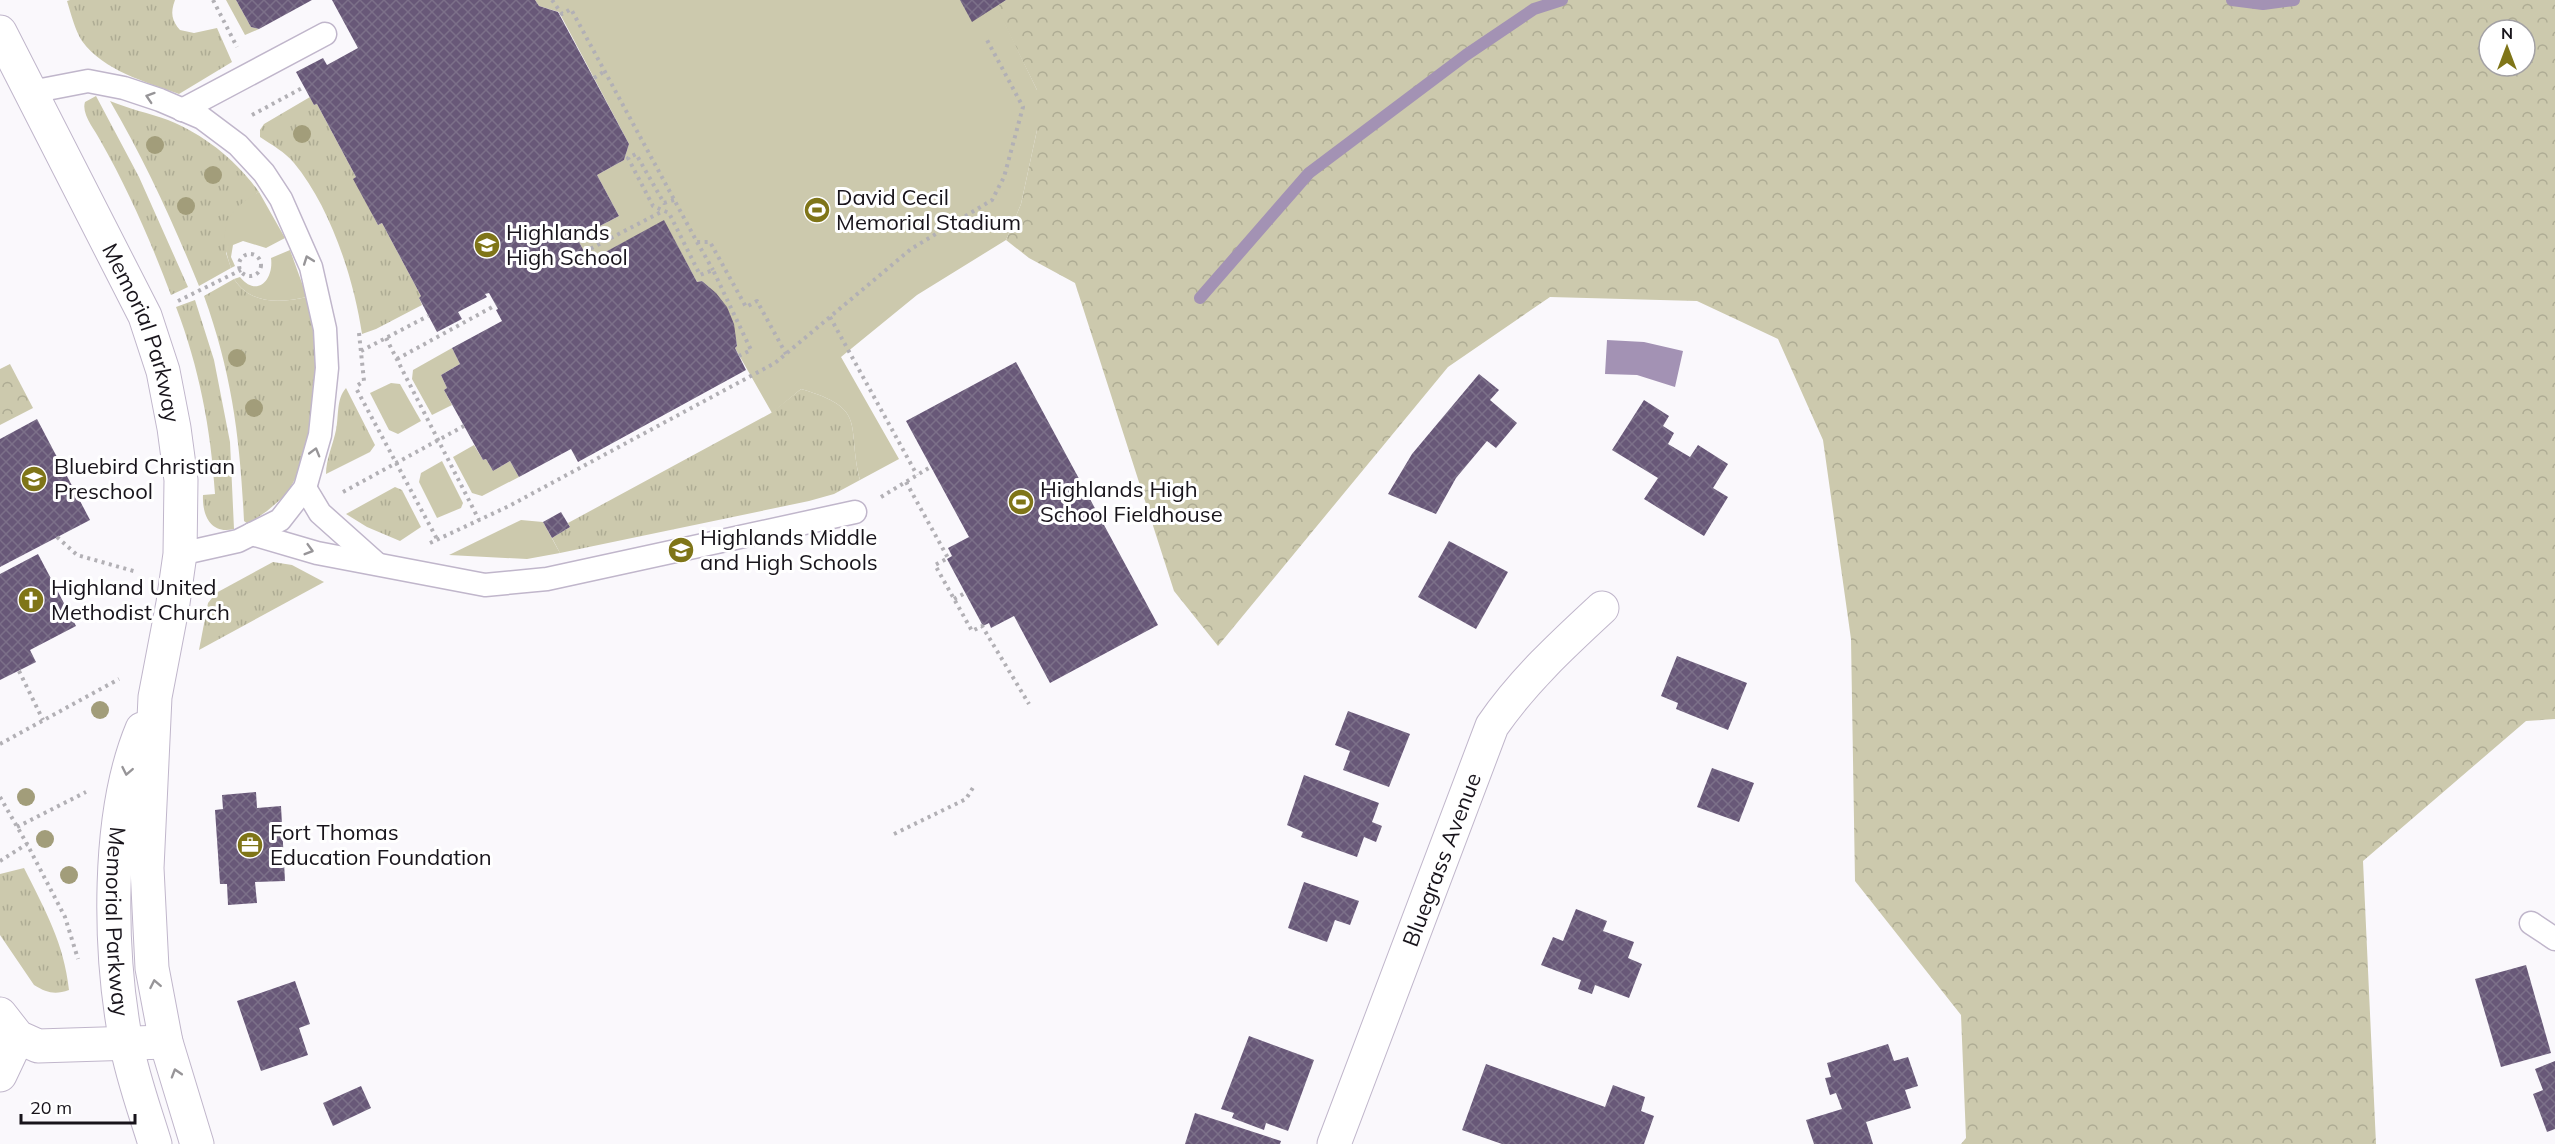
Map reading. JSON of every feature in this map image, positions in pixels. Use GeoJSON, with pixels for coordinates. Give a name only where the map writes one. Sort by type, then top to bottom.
{"type":"FeatureCollection","features":[{"type":"Feature","properties":{"kind":"main road","name":"Memorial Parkway"},"geometry":{"type":"LineString","coordinates":[[0,32],[52,138],[145,316],[163,371],[174,428],[181,480],[180,554],[155,697],[148,806],[147,891],[152,968],[166,1042],[198,1144]]}},
{"type":"Feature","properties":{"kind":"main road","name":"Bluegrass Avenue"},"geometry":{"type":"LineString","coordinates":[[1334,1144],[1492,726],[1509,702],[1542,664],[1602,608]]}},
{"type":"Feature","properties":{"kind":"main road","name":"Memorial Parkway"},"geometry":{"type":"LineString","coordinates":[[154,1144],[126,1044],[114,936],[120,814],[130,758],[155,697]]}},
{"type":"Feature","properties":{"kind":"main road"},"geometry":{"type":"LineString","coordinates":[[0,1075],[9,1026],[38,1046],[166,1042]]}},
{"type":"Feature","properties":{"kind":"lane"},"geometry":{"type":"LineString","coordinates":[[182,110],[325,34]]}},
{"type":"Feature","properties":{"kind":"lane"},"geometry":{"type":"LineString","coordinates":[[31,92],[88,81],[124,88],[202,118],[238,145],[264,173],[286,209],[311,267],[325,329],[327,368],[311,497],[280,520],[238,541],[180,554]]}},
{"type":"Feature","properties":{"kind":"lane"},"geometry":{"type":"LineString","coordinates":[[311,497],[341,534],[380,566]]}},
{"type":"Feature","properties":{"kind":"lane"},"geometry":{"type":"LineString","coordinates":[[252,534],[317,553],[485,585],[547,579],[855,512]]}},
{"type":"Feature","properties":{"kind":"lane"},"geometry":{"type":"LineString","coordinates":[[2531,923],[2555,939]]}},
{"type":"Feature","properties":{"kind":"path"},"geometry":{"type":"LineString","coordinates":[[213,0],[229,29]]}},
{"type":"Feature","properties":{"kind":"path"},"geometry":{"type":"LineString","coordinates":[[552,0],[562,14],[571,9],[713,270],[751,350],[739,356]]}},
{"type":"Feature","properties":{"kind":"path"},"geometry":{"type":"LineString","coordinates":[[421,546],[479,520],[775,363],[911,249],[992,200],[1004,177],[1023,107],[987,39]]}},
{"type":"Feature","properties":{"kind":"path"},"geometry":{"type":"LineString","coordinates":[[594,78],[605,71]]}},
{"type":"Feature","properties":{"kind":"path"},"geometry":{"type":"LineString","coordinates":[[244,119],[304,87]]}},
{"type":"Feature","properties":{"kind":"path"},"geometry":{"type":"LineString","coordinates":[[674,200],[664,203],[636,154],[628,158],[653,206],[669,213],[700,275],[713,270]]}},
{"type":"Feature","properties":{"kind":"path"},"geometry":{"type":"LineString","coordinates":[[584,252],[664,211]]}},
{"type":"Feature","properties":{"kind":"path"},"geometry":{"type":"LineString","coordinates":[[697,242],[710,242],[746,307],[757,302],[786,354]]}},
{"type":"Feature","properties":{"kind":"path"},"geometry":{"type":"LineString","coordinates":[[244,255],[256,255],[261,260],[262,266],[254,275],[248,276],[241,270],[239,261],[244,255]]}},
{"type":"Feature","properties":{"kind":"path"},"geometry":{"type":"LineString","coordinates":[[145,316],[241,270]]}},
{"type":"Feature","properties":{"kind":"path"},"geometry":{"type":"LineString","coordinates":[[397,358],[496,305]]}},
{"type":"Feature","properties":{"kind":"path"},"geometry":{"type":"LineString","coordinates":[[361,351],[428,316]]}},
{"type":"Feature","properties":{"kind":"path"},"geometry":{"type":"LineString","coordinates":[[830,317],[917,475]]}},
{"type":"Feature","properties":{"kind":"path"},"geometry":{"type":"LineString","coordinates":[[386,338],[479,520]]}},
{"type":"Feature","properties":{"kind":"path"},"geometry":{"type":"LineString","coordinates":[[311,497],[464,426]]}},
{"type":"Feature","properties":{"kind":"path"},"geometry":{"type":"LineString","coordinates":[[855,512],[932,466]]}},
{"type":"Feature","properties":{"kind":"path"},"geometry":{"type":"LineString","coordinates":[[906,482],[948,558],[935,565],[972,631],[982,626],[1029,704]]}},
{"type":"Feature","properties":{"kind":"path"},"geometry":{"type":"LineString","coordinates":[[57,537],[76,555],[137,572]]}},
{"type":"Feature","properties":{"kind":"path"},"geometry":{"type":"LineString","coordinates":[[954,599],[965,593]]}},
{"type":"Feature","properties":{"kind":"path"},"geometry":{"type":"LineString","coordinates":[[19,671],[43,720]]}},
{"type":"Feature","properties":{"kind":"path"},"geometry":{"type":"LineString","coordinates":[[0,744],[119,680]]}},
{"type":"Feature","properties":{"kind":"path"},"geometry":{"type":"LineString","coordinates":[[894,834],[966,799],[974,786]]}},
{"type":"Feature","properties":{"kind":"path"},"geometry":{"type":"LineString","coordinates":[[17,827],[93,789]]}},
{"type":"Feature","properties":{"kind":"path"},"geometry":{"type":"LineString","coordinates":[[0,797],[65,917],[80,967]]}},
{"type":"Feature","properties":{"kind":"path"},"geometry":{"type":"LineString","coordinates":[[0,861],[27,844]]}},
{"type":"Feature","properties":{"kind":"green space"},"geometry":{"type":"Polygon","coordinates":[[[175,0],[173,16],[180,30],[194,33],[217,28],[232,62],[179,94],[140,80],[102,60],[82,41],[67,1],[175,0]]]}},
{"type":"Feature","properties":{"kind":"green space"},"geometry":{"type":"Polygon","coordinates":[[[226,0],[236,0],[251,27],[259,29],[245,35],[226,0]]]}},
{"type":"Feature","properties":{"kind":"green space","name":"David Cecil Memorial Stadium"},"geometry":{"type":"Polygon","coordinates":[[[535,0],[1006,0],[997,7],[1037,90],[1037,130],[1021,204],[1006,240],[917,295],[841,357],[899,459],[860,480],[851,421],[846,412],[837,404],[801,389],[772,413],[735,348],[737,346],[735,336],[726,309],[710,288],[702,281],[697,282],[664,221],[589,261],[577,238],[619,216],[597,175],[624,160],[629,144],[559,12],[539,6],[535,0]]]}},
{"type":"Feature","properties":{"kind":"green space"},"geometry":{"type":"Polygon","coordinates":[[[1006,0],[2555,0],[2555,719],[2526,721],[2363,861],[2376,1144],[1961,1144],[1966,1138],[1961,1015],[1855,881],[1851,639],[1823,440],[1778,339],[1697,301],[1550,297],[1448,367],[1218,646],[1174,591],[1075,283],[1029,258],[1006,240],[1021,204],[1037,130],[1037,90],[996,7],[1006,0]]]}},
{"type":"Feature","properties":{"kind":"green space"},"geometry":{"type":"Polygon","coordinates":[[[96,96],[139,177],[188,287],[171,295],[129,197],[85,112],[85,102],[96,96]]]}},
{"type":"Feature","properties":{"kind":"green space"},"geometry":{"type":"Polygon","coordinates":[[[310,97],[314,105],[317,104],[356,177],[354,179],[378,225],[382,223],[421,296],[419,298],[422,305],[362,334],[346,267],[319,200],[290,159],[260,137],[260,130],[264,124],[310,97]]]}},
{"type":"Feature","properties":{"kind":"green space"},"geometry":{"type":"Polygon","coordinates":[[[110,101],[168,120],[195,133],[230,159],[259,192],[226,253],[231,268],[199,286],[158,192],[110,101]]]}},
{"type":"Feature","properties":{"kind":"green space"},"geometry":{"type":"Polygon","coordinates":[[[259,192],[285,238],[266,248],[243,241],[233,245],[231,257],[235,266],[231,268],[225,244],[227,224],[238,207],[259,192]]]}},
{"type":"Feature","properties":{"kind":"green space"},"geometry":{"type":"Polygon","coordinates":[[[290,250],[307,297],[277,301],[257,298],[249,294],[234,279],[240,277],[252,286],[263,284],[270,273],[271,258],[290,250]]]}},
{"type":"Feature","properties":{"kind":"green space"},"geometry":{"type":"Polygon","coordinates":[[[234,279],[249,294],[257,298],[277,301],[307,297],[314,326],[316,350],[317,401],[301,468],[287,494],[248,524],[244,521],[237,434],[228,380],[222,352],[204,296],[234,279]]]}},
{"type":"Feature","properties":{"kind":"green space"},"geometry":{"type":"Polygon","coordinates":[[[195,300],[214,360],[230,442],[234,529],[219,529],[213,526],[204,509],[203,495],[215,494],[210,446],[203,399],[176,307],[195,300]]]}},
{"type":"Feature","properties":{"kind":"green space"},"geometry":{"type":"Polygon","coordinates":[[[452,348],[460,364],[441,375],[447,388],[444,390],[452,405],[432,415],[412,379],[413,370],[452,348]]]}},
{"type":"Feature","properties":{"kind":"green space"},"geometry":{"type":"Polygon","coordinates":[[[10,364],[33,408],[0,425],[0,369],[10,364]]]}},
{"type":"Feature","properties":{"kind":"green space"},"geometry":{"type":"Polygon","coordinates":[[[391,383],[400,384],[421,421],[398,434],[389,430],[370,393],[391,383]]]}},
{"type":"Feature","properties":{"kind":"green space"},"geometry":{"type":"Polygon","coordinates":[[[346,388],[375,445],[370,452],[326,474],[328,457],[336,430],[339,402],[346,388]]]}},
{"type":"Feature","properties":{"kind":"green space"},"geometry":{"type":"Polygon","coordinates":[[[801,389],[822,396],[846,412],[851,421],[860,480],[834,494],[809,501],[560,553],[552,538],[570,527],[568,523],[771,413],[801,389]]]}},
{"type":"Feature","properties":{"kind":"green space"},"geometry":{"type":"Polygon","coordinates":[[[474,445],[493,471],[510,461],[519,477],[482,496],[472,493],[453,457],[474,445]]]}},
{"type":"Feature","properties":{"kind":"green space"},"geometry":{"type":"Polygon","coordinates":[[[442,461],[463,503],[461,508],[437,518],[419,482],[421,473],[442,461]]]}},
{"type":"Feature","properties":{"kind":"green space"},"geometry":{"type":"Polygon","coordinates":[[[395,487],[402,490],[421,527],[400,541],[367,527],[346,514],[395,487]]]}},
{"type":"Feature","properties":{"kind":"green space"},"geometry":{"type":"Polygon","coordinates":[[[521,520],[543,522],[560,553],[527,559],[449,555],[521,520]]]}},
{"type":"Feature","properties":{"kind":"green space"},"geometry":{"type":"Polygon","coordinates":[[[273,562],[292,565],[324,582],[199,650],[208,603],[216,593],[273,562]]]}},
{"type":"Feature","properties":{"kind":"green space"},"geometry":{"type":"Polygon","coordinates":[[[24,868],[58,942],[69,990],[51,992],[34,985],[0,935],[0,874],[24,868]]]}},
{"type":"Feature","properties":{"kind":"shaded area"},"geometry":{"type":"Polygon","coordinates":[[[1607,340],[1644,342],[1683,351],[1675,387],[1637,375],[1605,374],[1607,340]]]}},
{"type":"Feature","properties":{"kind":"building"},"geometry":{"type":"Polygon","coordinates":[[[236,0],[312,0],[259,29],[251,27],[236,0]]]}},
{"type":"Feature","properties":{"kind":"building","name":"Highlands High School"},"geometry":{"type":"Polygon","coordinates":[[[332,0],[535,0],[539,6],[558,12],[629,144],[624,160],[597,175],[619,216],[577,238],[589,261],[664,220],[697,282],[702,281],[727,307],[734,324],[737,346],[735,348],[746,370],[578,462],[571,449],[519,477],[510,461],[493,471],[486,459],[483,460],[444,390],[447,388],[441,375],[460,364],[452,348],[502,321],[496,310],[498,309],[489,293],[485,294],[487,297],[458,312],[462,319],[437,332],[419,298],[421,296],[382,223],[378,225],[353,179],[356,177],[317,104],[314,105],[296,72],[323,58],[327,65],[358,48],[332,0]]]}},
{"type":"Feature","properties":{"kind":"building"},"geometry":{"type":"Polygon","coordinates":[[[960,0],[1006,0],[972,22],[960,0]]]}},
{"type":"Feature","properties":{"kind":"building","name":"Highlands High School Fieldhouse"},"geometry":{"type":"Polygon","coordinates":[[[1016,362],[1158,625],[1050,683],[1014,616],[991,628],[989,623],[983,626],[947,559],[952,556],[948,548],[969,537],[906,421],[1016,362]]]}},
{"type":"Feature","properties":{"kind":"building"},"geometry":{"type":"Polygon","coordinates":[[[1479,374],[1499,390],[1490,400],[1517,423],[1496,448],[1487,441],[1456,478],[1436,514],[1388,494],[1412,454],[1479,374]]]}},
{"type":"Feature","properties":{"kind":"building"},"geometry":{"type":"Polygon","coordinates":[[[1644,400],[1669,416],[1663,426],[1674,433],[1668,444],[1690,457],[1698,445],[1728,464],[1713,488],[1728,497],[1704,536],[1644,499],[1658,478],[1612,450],[1644,400]]]}},
{"type":"Feature","properties":{"kind":"building","name":"Bluebird Christian Preschool"},"geometry":{"type":"Polygon","coordinates":[[[37,419],[90,520],[0,567],[0,439],[37,419]]]}},
{"type":"Feature","properties":{"kind":"building"},"geometry":{"type":"Polygon","coordinates":[[[561,512],[570,527],[552,538],[543,522],[561,512]]]}},
{"type":"Feature","properties":{"kind":"building"},"geometry":{"type":"Polygon","coordinates":[[[1449,541],[1508,572],[1476,629],[1418,597],[1449,541]]]}},
{"type":"Feature","properties":{"kind":"building","name":"Highland United Methodist Church"},"geometry":{"type":"Polygon","coordinates":[[[38,554],[76,626],[30,650],[36,662],[0,680],[0,574],[38,554]]]}},
{"type":"Feature","properties":{"kind":"building"},"geometry":{"type":"Polygon","coordinates":[[[1677,656],[1747,683],[1728,730],[1676,709],[1678,703],[1661,696],[1677,656]]]}},
{"type":"Feature","properties":{"kind":"building"},"geometry":{"type":"Polygon","coordinates":[[[1348,711],[1410,734],[1389,787],[1343,770],[1350,751],[1335,745],[1348,711]]]}},
{"type":"Feature","properties":{"kind":"building"},"geometry":{"type":"Polygon","coordinates":[[[1712,768],[1754,783],[1739,822],[1697,807],[1712,768]]]}},
{"type":"Feature","properties":{"kind":"building"},"geometry":{"type":"Polygon","coordinates":[[[1304,775],[1379,803],[1372,822],[1382,826],[1376,842],[1364,837],[1357,857],[1301,837],[1303,832],[1287,825],[1304,775]]]}},
{"type":"Feature","properties":{"kind":"building","name":"Fort Thomas Education Foundation"},"geometry":{"type":"Polygon","coordinates":[[[256,792],[257,808],[281,806],[285,881],[255,882],[257,903],[228,905],[227,884],[220,884],[215,810],[223,809],[222,795],[256,792]]]}},
{"type":"Feature","properties":{"kind":"building"},"geometry":{"type":"Polygon","coordinates":[[[1304,882],[1359,901],[1350,925],[1335,920],[1327,942],[1288,928],[1304,882]]]}},
{"type":"Feature","properties":{"kind":"building"},"geometry":{"type":"Polygon","coordinates":[[[1576,909],[1607,921],[1603,931],[1634,942],[1628,958],[1642,964],[1629,998],[1595,985],[1592,994],[1578,989],[1581,980],[1541,965],[1553,937],[1563,941],[1576,909]]]}},
{"type":"Feature","properties":{"kind":"building"},"geometry":{"type":"Polygon","coordinates":[[[2526,965],[2551,1053],[2501,1067],[2475,979],[2526,965]]]}},
{"type":"Feature","properties":{"kind":"building"},"geometry":{"type":"Polygon","coordinates":[[[295,981],[310,1024],[299,1028],[308,1055],[261,1071],[237,1001],[295,981]]]}},
{"type":"Feature","properties":{"kind":"building"},"geometry":{"type":"Polygon","coordinates":[[[1249,1036],[1314,1060],[1288,1131],[1266,1123],[1264,1130],[1232,1118],[1234,1113],[1221,1109],[1249,1036]]]}},
{"type":"Feature","properties":{"kind":"building"},"geometry":{"type":"Polygon","coordinates":[[[1888,1044],[1894,1061],[1908,1057],[1918,1086],[1905,1090],[1911,1108],[1866,1122],[1873,1144],[1814,1144],[1806,1120],[1842,1109],[1836,1093],[1830,1095],[1825,1078],[1831,1077],[1827,1063],[1888,1044]]]}},
{"type":"Feature","properties":{"kind":"building"},"geometry":{"type":"Polygon","coordinates":[[[2555,1061],[2555,1129],[2547,1132],[2533,1094],[2543,1090],[2535,1069],[2555,1061]]]}},
{"type":"Feature","properties":{"kind":"building"},"geometry":{"type":"Polygon","coordinates":[[[1486,1064],[1605,1107],[1613,1085],[1645,1097],[1641,1111],[1654,1116],[1644,1144],[1502,1144],[1462,1130],[1486,1064]]]}},
{"type":"Feature","properties":{"kind":"building"},"geometry":{"type":"Polygon","coordinates":[[[361,1086],[371,1108],[333,1126],[323,1103],[361,1086]]]}},
{"type":"Feature","properties":{"kind":"building"},"geometry":{"type":"Polygon","coordinates":[[[1195,1113],[1281,1141],[1280,1144],[1185,1144],[1195,1113]]]}},
{"type":"Feature","properties":{"kind":"waterway"},"geometry":{"type":"LineString","coordinates":[[1200,298],[1309,173],[1466,55],[1534,9],[1562,0]]}},
{"type":"Feature","properties":{"kind":"waterway"},"geometry":{"type":"LineString","coordinates":[[2232,0],[2263,4],[2294,0]]}},
{"type":"Feature","properties":{"kind":"place","name":"David Cecil Memorial Stadium"},"geometry":{"type":"Point","coordinates":[817,210]}},
{"type":"Feature","properties":{"kind":"place","name":"Highlands High School"},"geometry":{"type":"Point","coordinates":[487,245]}},
{"type":"Feature","properties":{"kind":"place","name":"Bluebird Christian Preschool"},"geometry":{"type":"Point","coordinates":[34,479]}},
{"type":"Feature","properties":{"kind":"place","name":"Highlands High School Fieldhouse"},"geometry":{"type":"Point","coordinates":[1021,502]}},
{"type":"Feature","properties":{"kind":"place","name":"Highlands Middle and High Schools"},"geometry":{"type":"Point","coordinates":[681,550]}},
{"type":"Feature","properties":{"kind":"place","name":"Highland United Methodist Church"},"geometry":{"type":"Point","coordinates":[31,600]}},
{"type":"Feature","properties":{"kind":"place","name":"Fort Thomas Education Foundation"},"geometry":{"type":"Point","coordinates":[250,845]}}]}
